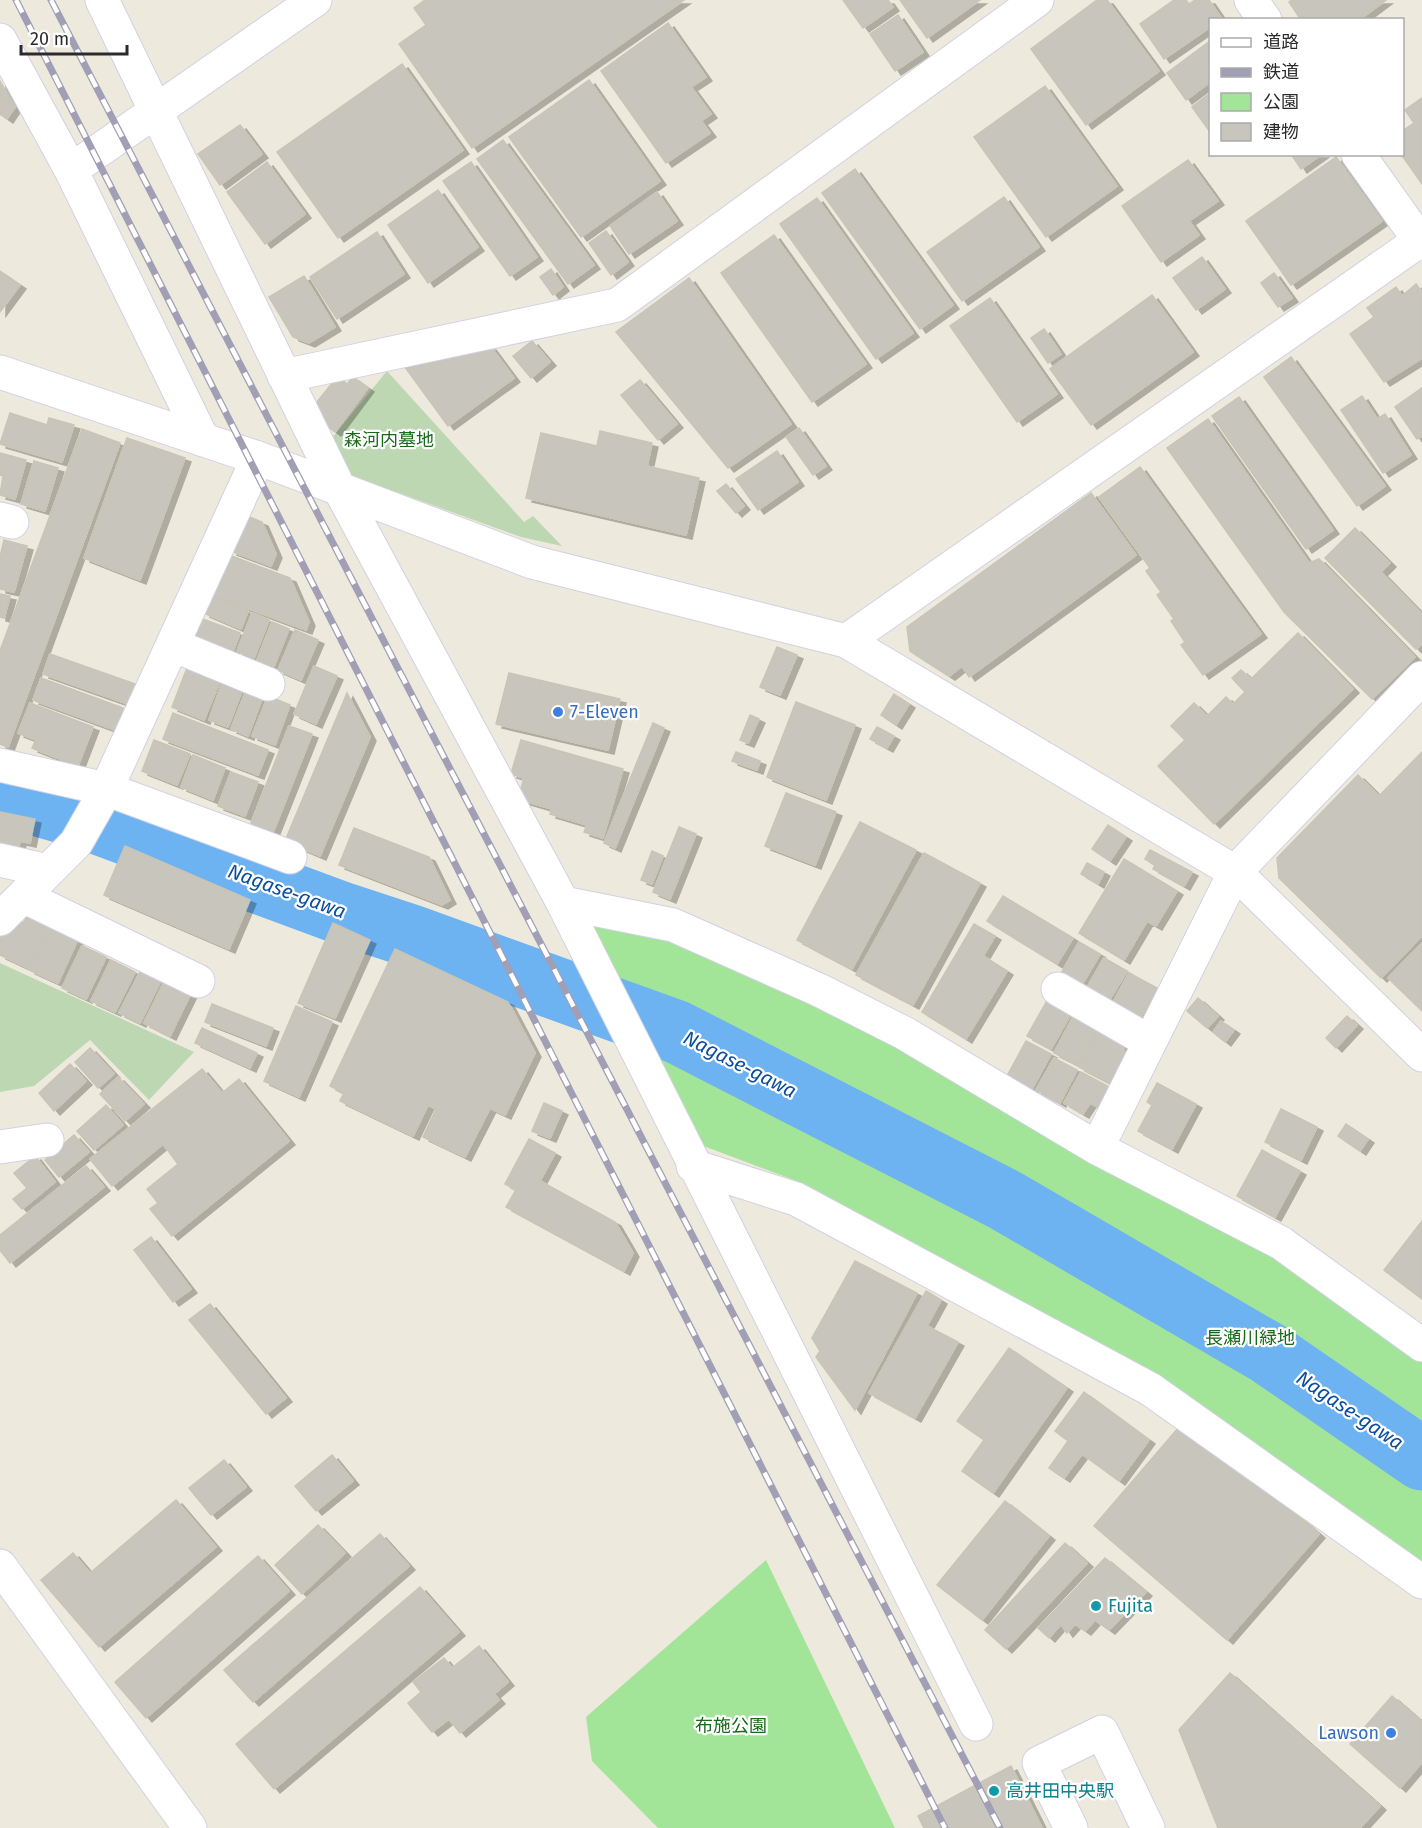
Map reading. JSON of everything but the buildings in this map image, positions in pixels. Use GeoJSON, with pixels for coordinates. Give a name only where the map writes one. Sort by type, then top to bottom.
{"type":"FeatureCollection","features":[{"type":"Feature","properties":{"kind":"street"},"geometry":{"type":"LineString","coordinates":[[102,0],[340,490],[562,903],[976,1724]]}},
{"type":"Feature","properties":{"kind":"street"},"geometry":{"type":"LineString","coordinates":[[71,170],[315,0]]}},
{"type":"Feature","properties":{"kind":"street"},"geometry":{"type":"LineString","coordinates":[[284,376],[616,305],[1036,0]]}},
{"type":"Feature","properties":{"kind":"street"},"geometry":{"type":"LineString","coordinates":[[1251,0],[1264,18]]}},
{"type":"Feature","properties":{"kind":"street"},"geometry":{"type":"LineString","coordinates":[[0,40],[71,170],[203,440]]}},
{"type":"Feature","properties":{"kind":"street"},"geometry":{"type":"LineString","coordinates":[[846,641],[1421,242],[1359,156]]}},
{"type":"Feature","properties":{"kind":"street"},"geometry":{"type":"LineString","coordinates":[[0,372],[258,458],[532,562],[846,641],[1235,872],[1422,1055]]}},
{"type":"Feature","properties":{"kind":"street"},"geometry":{"type":"LineString","coordinates":[[0,919],[76,843],[105,790],[258,458]]}},
{"type":"Feature","properties":{"kind":"street"},"geometry":{"type":"LineString","coordinates":[[173,645],[268,684]]}},
{"type":"Feature","properties":{"kind":"street"},"geometry":{"type":"LineString","coordinates":[[1097,1148],[1235,872],[1422,678]]}},
{"type":"Feature","properties":{"kind":"street"},"geometry":{"type":"LineString","coordinates":[[0,765],[105,790],[290,857]]}},
{"type":"Feature","properties":{"kind":"street"},"geometry":{"type":"LineString","coordinates":[[0,860],[48,871]]}},
{"type":"Feature","properties":{"kind":"street"},"geometry":{"type":"LineString","coordinates":[[23,896],[198,981]]}},
{"type":"Feature","properties":{"kind":"street"},"geometry":{"type":"LineString","coordinates":[[562,903],[673,925],[819,990],[904,1033],[1097,1148],[1281,1243],[1422,1345]]}},
{"type":"Feature","properties":{"kind":"street"},"geometry":{"type":"LineString","coordinates":[[1058,989],[1150,1042]]}},
{"type":"Feature","properties":{"kind":"street"},"geometry":{"type":"LineString","coordinates":[[0,1147],[47,1140]]}},
{"type":"Feature","properties":{"kind":"street"},"geometry":{"type":"LineString","coordinates":[[693,1166],[796,1199],[1150,1389],[1422,1582]]}},
{"type":"Feature","properties":{"kind":"street"},"geometry":{"type":"LineString","coordinates":[[0,1566],[190,1828]]}},
{"type":"Feature","properties":{"kind":"street"},"geometry":{"type":"LineString","coordinates":[[1071,1828],[1039,1763],[1101,1732],[1148,1828]]}},
{"type":"Feature","properties":{"kind":"green space","name":"森河内墓地"},"geometry":{"type":"Polygon","coordinates":[[[387,371],[524,522],[533,516],[562,546],[521,537],[338,471],[327,444],[387,371]]]}},
{"type":"Feature","properties":{"kind":"green space","name":"長瀬川緑地"},"geometry":{"type":"Polygon","coordinates":[[[588,922],[671,939],[898,1046],[1280,1254],[1422,1360],[1422,1570],[884,1231],[802,1183],[701,1145],[588,922]]]}},
{"type":"Feature","properties":{"kind":"green space"},"geometry":{"type":"Polygon","coordinates":[[[0,963],[194,1052],[149,1100],[90,1040],[34,1086],[0,1092],[0,963]]]}},
{"type":"Feature","properties":{"kind":"green space","name":"布施公園"},"geometry":{"type":"Polygon","coordinates":[[[766,1560],[895,1828],[658,1828],[592,1761],[586,1717],[766,1560]]]}},
{"type":"Feature","properties":{"kind":"waterway","name":"Nagase-gawa"},"geometry":{"type":"LineString","coordinates":[[0,794],[87,819],[344,914],[677,1032],[1005,1200],[1268,1353],[1422,1459]]}},
{"type":"Feature","properties":{"kind":"railway"},"geometry":{"type":"LineString","coordinates":[[16,0],[945,1828]]}},
{"type":"Feature","properties":{"kind":"railway"},"geometry":{"type":"LineString","coordinates":[[51,0],[1000,1828]]}},
{"type":"Feature","properties":{"kind":"place","name":"7-Eleven"},"geometry":{"type":"Point","coordinates":[558,712]}},
{"type":"Feature","properties":{"kind":"place","name":"Fujita"},"geometry":{"type":"Point","coordinates":[1096,1606]}},
{"type":"Feature","properties":{"kind":"place","name":"Lawson"},"geometry":{"type":"Point","coordinates":[1391,1733]}},
{"type":"Feature","properties":{"kind":"place","name":"高井田中央駅"},"geometry":{"type":"Point","coordinates":[994,1791]}}]}
